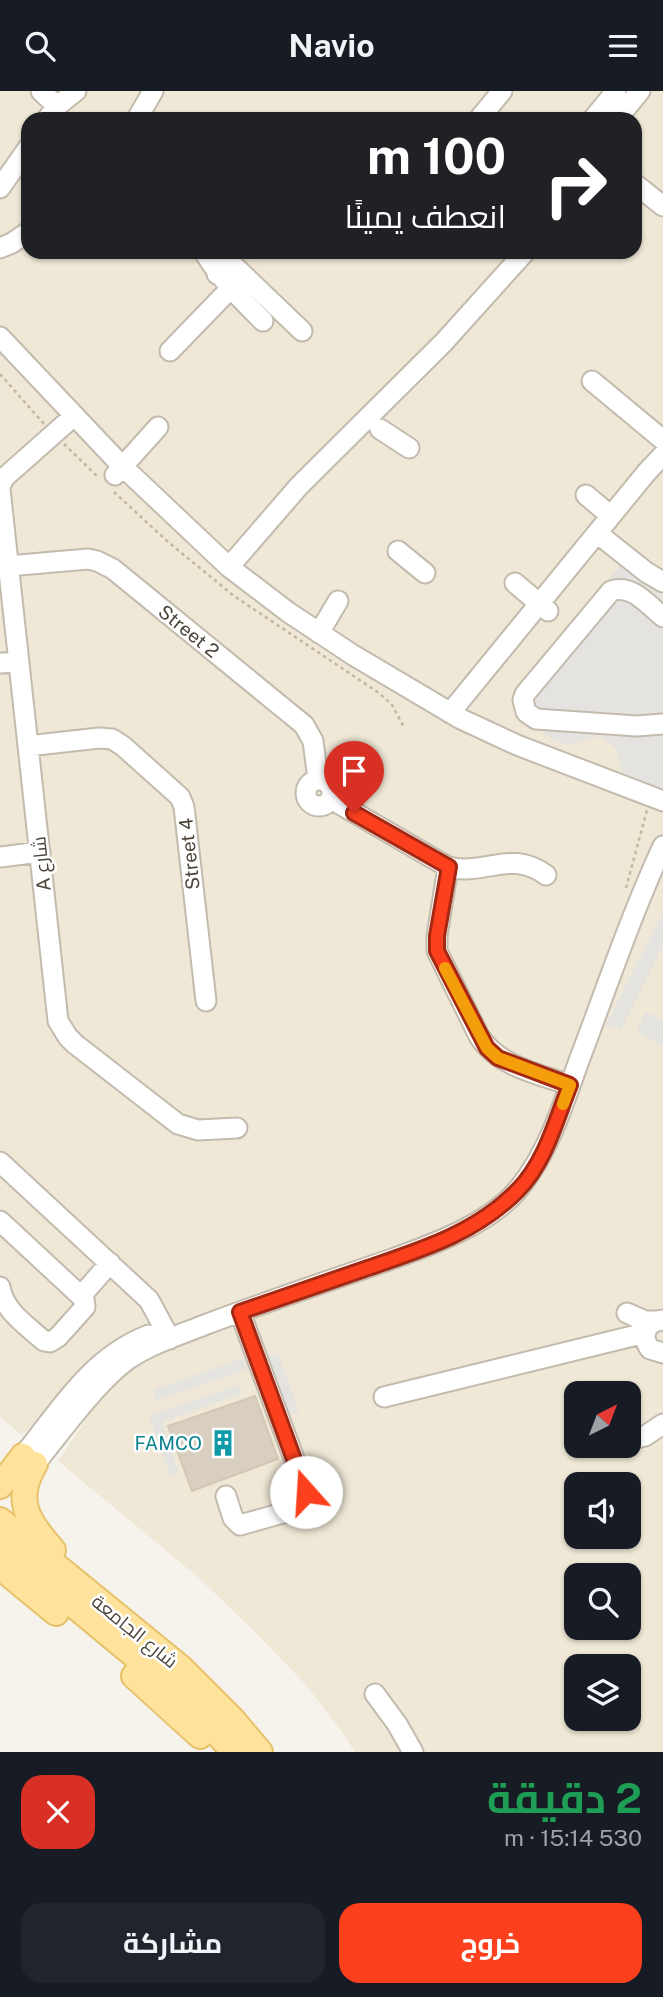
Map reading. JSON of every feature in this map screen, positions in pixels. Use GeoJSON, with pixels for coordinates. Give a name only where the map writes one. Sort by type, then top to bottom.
{"type":"FeatureCollection","features":[{"type":"Feature","properties":{"kind":"main road"},"geometry":{"type":"LineString","coordinates":[[0,1468],[29,1460]]}},
{"type":"Feature","properties":{"kind":"main road"},"geometry":{"type":"LineString","coordinates":[[0,1486],[29,1460]]}},
{"type":"Feature","properties":{"kind":"main road"},"geometry":{"type":"LineString","coordinates":[[0,1506],[29,1460]]}},
{"type":"Feature","properties":{"kind":"main road"},"geometry":{"type":"LineString","coordinates":[[29,1460],[24,1489],[28,1516],[48,1544],[98,1600]]}},
{"type":"Feature","properties":{"kind":"main road","name":"شارع الجامعة"},"geometry":{"type":"LineString","coordinates":[[0,1520],[180,1667],[233,1720],[260,1752]]}},
{"type":"Feature","properties":{"kind":"main road","name":"شارع الجامعة"},"geometry":{"type":"LineString","coordinates":[[0,1544],[173,1687],[207,1720],[234,1752]]}},
{"type":"Feature","properties":{"kind":"main road","name":"شارع الجامعة"},"geometry":{"type":"LineString","coordinates":[[0,1567],[145,1685],[216,1752]]}},
{"type":"Feature","properties":{"kind":"lane"},"geometry":{"type":"LineString","coordinates":[[41,91],[52,112]]}},
{"type":"Feature","properties":{"kind":"lane"},"geometry":{"type":"LineString","coordinates":[[53,112],[76,91]]}},
{"type":"Feature","properties":{"kind":"lane"},"geometry":{"type":"LineString","coordinates":[[141,112],[153,91]]}},
{"type":"Feature","properties":{"kind":"lane"},"geometry":{"type":"LineString","coordinates":[[606,112],[617,91]]}},
{"type":"Feature","properties":{"kind":"lane"},"geometry":{"type":"LineString","coordinates":[[608,112],[640,91]]}},
{"type":"Feature","properties":{"kind":"lane"},"geometry":{"type":"LineString","coordinates":[[485,112],[497,97]]}},
{"type":"Feature","properties":{"kind":"lane"},"geometry":{"type":"LineString","coordinates":[[0,188],[21,158]]}},
{"type":"Feature","properties":{"kind":"lane"},"geometry":{"type":"LineString","coordinates":[[642,190],[663,207]]}},
{"type":"Feature","properties":{"kind":"lane"},"geometry":{"type":"LineString","coordinates":[[0,248],[21,237]]}},
{"type":"Feature","properties":{"kind":"lane"},"geometry":{"type":"LineString","coordinates":[[208,259],[230,289],[264,321]]}},
{"type":"Feature","properties":{"kind":"lane"},"geometry":{"type":"LineString","coordinates":[[229,567],[299,486],[444,342],[519,259]]}},
{"type":"Feature","properties":{"kind":"lane"},"geometry":{"type":"LineString","coordinates":[[218,274],[228,264],[232,264],[302,331]]}},
{"type":"Feature","properties":{"kind":"lane"},"geometry":{"type":"LineString","coordinates":[[170,351],[230,289]]}},
{"type":"Feature","properties":{"kind":"lane"},"geometry":{"type":"LineString","coordinates":[[0,337],[69,420]]}},
{"type":"Feature","properties":{"kind":"lane"},"geometry":{"type":"LineString","coordinates":[[0,354],[196,548],[229,567],[258,591],[319,633],[456,716],[517,745],[663,801]]}},
{"type":"Feature","properties":{"kind":"lane"},"geometry":{"type":"LineString","coordinates":[[592,381],[663,440]]}},
{"type":"Feature","properties":{"kind":"lane","name":"A شارع"},"geometry":{"type":"LineString","coordinates":[[69,420],[0,485],[8,566],[9,662],[28,745],[58,1021],[68,1037],[178,1124],[198,1130],[237,1128]]}},
{"type":"Feature","properties":{"kind":"lane"},"geometry":{"type":"LineString","coordinates":[[119,470],[158,427]]}},
{"type":"Feature","properties":{"kind":"lane"},"geometry":{"type":"LineString","coordinates":[[380,429],[410,448]]}},
{"type":"Feature","properties":{"kind":"lane"},"geometry":{"type":"LineString","coordinates":[[456,716],[663,455]]}},
{"type":"Feature","properties":{"kind":"lane"},"geometry":{"type":"LineString","coordinates":[[606,530],[663,468]]}},
{"type":"Feature","properties":{"kind":"lane"},"geometry":{"type":"LineString","coordinates":[[586,495],[606,530],[646,572],[662,581],[646,603]]}},
{"type":"Feature","properties":{"kind":"lane"},"geometry":{"type":"LineString","coordinates":[[398,551],[425,573]]}},
{"type":"Feature","properties":{"kind":"lane","name":"Street 2"},"geometry":{"type":"LineString","coordinates":[[8,566],[88,559],[113,569],[304,725],[313,740],[318,779],[330,785],[331,799],[449,867]]}},
{"type":"Feature","properties":{"kind":"lane"},"geometry":{"type":"LineString","coordinates":[[515,583],[544,608]]}},
{"type":"Feature","properties":{"kind":"lane"},"geometry":{"type":"LineString","coordinates":[[663,617],[629,589],[611,591],[525,694],[523,706],[530,717],[536,719],[637,726],[663,724]]}},
{"type":"Feature","properties":{"kind":"lane"},"geometry":{"type":"LineString","coordinates":[[319,633],[338,601]]}},
{"type":"Feature","properties":{"kind":"lane","name":"Street 4"},"geometry":{"type":"LineString","coordinates":[[28,745],[112,739],[124,746],[180,797],[184,807],[206,1001]]}},
{"type":"Feature","properties":{"kind":"lane"},"geometry":{"type":"LineString","coordinates":[[167,1334],[240,1312],[427,1247],[459,1233],[491,1213],[519,1190],[540,1159],[644,887],[663,846]]}},
{"type":"Feature","properties":{"kind":"lane"},"geometry":{"type":"LineString","coordinates":[[0,857],[40,852]]}},
{"type":"Feature","properties":{"kind":"lane"},"geometry":{"type":"LineString","coordinates":[[546,875],[527,864],[517,862],[464,870],[449,867],[437,936],[437,951],[487,1048],[498,1058],[570,1085]]}},
{"type":"Feature","properties":{"kind":"lane"},"geometry":{"type":"LineString","coordinates":[[29,1460],[119,1367],[167,1334],[454,1223],[484,1205],[511,1182],[534,1155],[554,1125]]}},
{"type":"Feature","properties":{"kind":"lane"},"geometry":{"type":"LineString","coordinates":[[0,1162],[149,1300],[167,1334]]}},
{"type":"Feature","properties":{"kind":"lane"},"geometry":{"type":"LineString","coordinates":[[0,1221],[81,1296],[85,1303],[55,1341],[44,1341],[7,1307],[0,1287]]}},
{"type":"Feature","properties":{"kind":"lane"},"geometry":{"type":"LineString","coordinates":[[81,1296],[110,1263]]}},
{"type":"Feature","properties":{"kind":"lane"},"geometry":{"type":"LineString","coordinates":[[226,1496],[233,1518],[240,1525],[297,1509],[303,1506],[306,1499],[299,1472],[240,1312]]}},
{"type":"Feature","properties":{"kind":"lane"},"geometry":{"type":"LineString","coordinates":[[655,1324],[645,1339],[650,1349],[662,1354]]}},
{"type":"Feature","properties":{"kind":"lane"},"geometry":{"type":"LineString","coordinates":[[384,1397],[655,1324]]}},
{"type":"Feature","properties":{"kind":"lane"},"geometry":{"type":"LineString","coordinates":[[641,1437],[663,1424]]}},
{"type":"Feature","properties":{"kind":"lane"},"geometry":{"type":"LineString","coordinates":[[375,1695],[397,1724],[413,1752]]}},
{"type":"Feature","properties":{"kind":"shaded area"},"geometry":{"type":"Polygon","coordinates":[[[0,91],[663,91],[663,1752],[355,1752],[306,1685],[255,1632],[199,1578],[58,1461],[88,1416],[88,1406],[61,1395],[22,1435],[0,1417],[0,91]]]}},
{"type":"Feature","properties":{"kind":"shaded area"},"geometry":{"type":"Polygon","coordinates":[[[620,565],[663,597],[663,792],[624,779],[615,747],[600,736],[567,745],[552,739],[534,726],[516,696],[620,565]]]}},
{"type":"Feature","properties":{"kind":"shaded area"},"geometry":{"type":"Polygon","coordinates":[[[663,912],[663,946],[621,1030],[606,1025],[663,912]]]}},
{"type":"Feature","properties":{"kind":"shaded area"},"geometry":{"type":"Polygon","coordinates":[[[646,1012],[663,1021],[663,1046],[636,1032],[646,1012]]]}},
{"type":"Feature","properties":{"kind":"shaded area"},"geometry":{"type":"Polygon","coordinates":[[[278,1354],[299,1412],[287,1416],[266,1358],[278,1354]]]}},
{"type":"Feature","properties":{"kind":"shaded area"},"geometry":{"type":"Polygon","coordinates":[[[244,1358],[247,1369],[156,1400],[153,1390],[244,1358]]]}},
{"type":"Feature","properties":{"kind":"shaded area"},"geometry":{"type":"Polygon","coordinates":[[[238,1385],[241,1394],[162,1422],[179,1473],[170,1476],[149,1416],[238,1385]]]}},
{"type":"Feature","properties":{"kind":"building","name":"FAMCO"},"geometry":{"type":"Polygon","coordinates":[[[255,1396],[278,1459],[192,1491],[168,1426],[255,1396]]]}},
{"type":"Feature","properties":{"kind":"slow traffic"},"geometry":{"type":"LineString","coordinates":[[445,968],[487,1048],[498,1058],[570,1085],[563,1104]]}},
{"type":"Feature","properties":{"kind":"place","name":"FAMCO"},"geometry":{"type":"Point","coordinates":[223,1443]}},
{"type":"Feature","properties":{"kind":"route"},"geometry":{"type":"LineString","coordinates":[[306,1492],[240,1312],[427,1247],[459,1233],[491,1213],[519,1190],[540,1159],[570,1085],[498,1058],[487,1048],[437,951],[437,936],[449,867],[354,813]]}}]}
